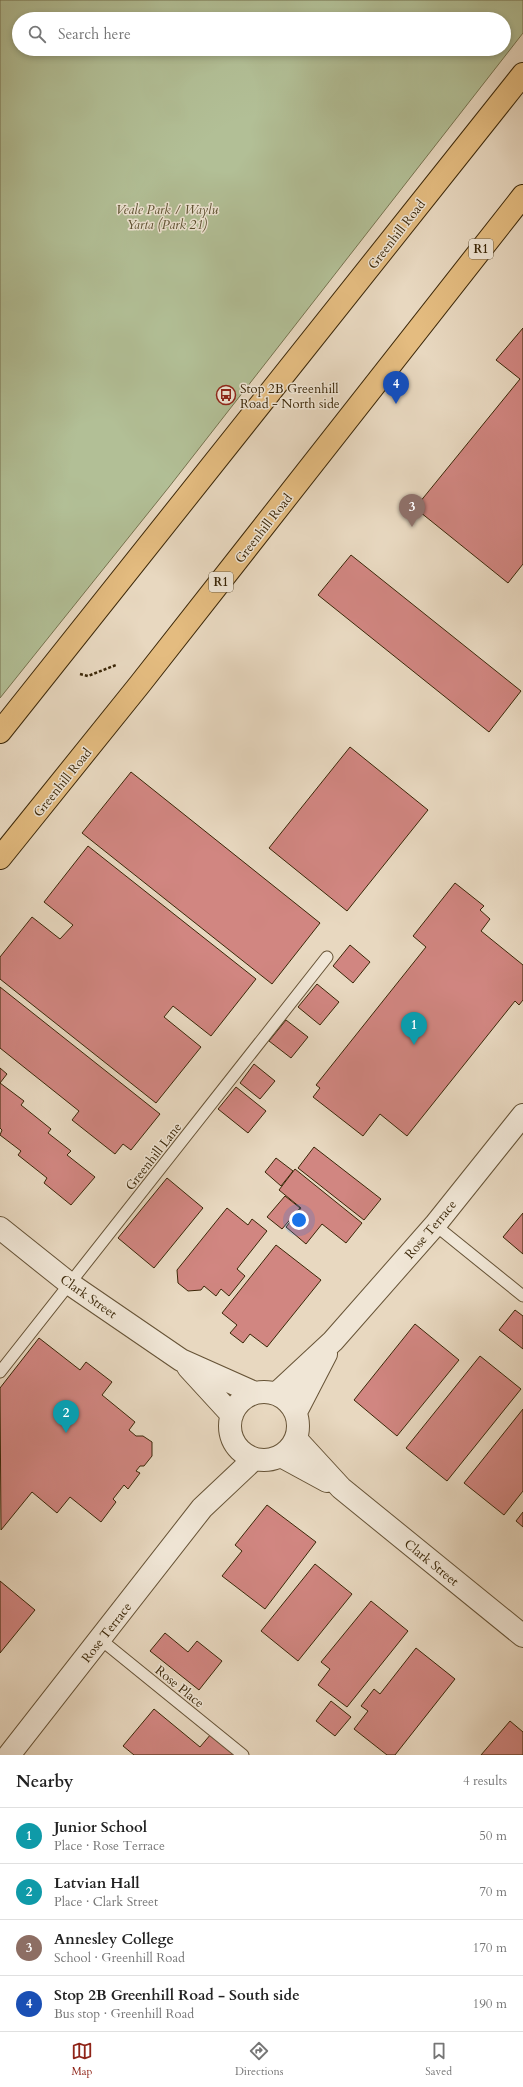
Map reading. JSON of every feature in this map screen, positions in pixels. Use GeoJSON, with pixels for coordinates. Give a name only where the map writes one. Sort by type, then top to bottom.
{"type":"FeatureCollection","features":[{"type":"Feature","properties":{"kind":"highway","name":"Greenhill Road"},"geometry":{"type":"LineString","coordinates":[[0,732],[523,75]]}},
{"type":"Feature","properties":{"kind":"highway","name":"Greenhill Road"},"geometry":{"type":"LineString","coordinates":[[0,858],[145,678],[523,196]]}},
{"type":"Feature","properties":{"kind":"street","name":"Rose Terrace"},"geometry":{"type":"LineString","coordinates":[[265,1393],[333,1341],[435,1225],[523,1115]]}},
{"type":"Feature","properties":{"kind":"street","name":"Clark Street"},"geometry":{"type":"LineString","coordinates":[[0,1228],[70,1284],[182,1360],[265,1393]]}},
{"type":"Feature","properties":{"kind":"street","name":"Rose Terrace"},"geometry":{"type":"LineString","coordinates":[[296,1412],[333,1341]]}},
{"type":"Feature","properties":{"kind":"street","name":"Clark Street"},"geometry":{"type":"LineString","coordinates":[[182,1360],[232,1415]]}},
{"type":"Feature","properties":{"kind":"street"},"geometry":{"type":"LineString","coordinates":[[265,1393],[285,1398],[296,1412],[299,1428],[296,1439],[290,1449],[281,1456],[272,1460],[254,1459],[244,1454],[236,1446],[230,1426],[232,1415],[237,1405],[245,1398],[265,1393]]}},
{"type":"Feature","properties":{"kind":"street","name":"Clark Street"},"geometry":{"type":"LineString","coordinates":[[296,1439],[341,1488],[523,1636]]}},
{"type":"Feature","properties":{"kind":"street","name":"Rose Terrace"},"geometry":{"type":"LineString","coordinates":[[202,1508],[236,1446]]}},
{"type":"Feature","properties":{"kind":"street","name":"Clark Street"},"geometry":{"type":"LineString","coordinates":[[281,1456],[341,1488]]}},
{"type":"Feature","properties":{"kind":"street","name":"Rose Terrace"},"geometry":{"type":"LineString","coordinates":[[9,1755],[202,1508],[254,1459]]}},
{"type":"Feature","properties":{"kind":"lane","name":"Greenhill Lane"},"geometry":{"type":"LineString","coordinates":[[0,1372],[327,957]]}},
{"type":"Feature","properties":{"kind":"lane"},"geometry":{"type":"LineString","coordinates":[[435,1225],[523,1296]]}},
{"type":"Feature","properties":{"kind":"lane","name":"Rose Place"},"geometry":{"type":"LineString","coordinates":[[100,1639],[243,1755]]}},
{"type":"Feature","properties":{"kind":"path"},"geometry":{"type":"LineString","coordinates":[[77,674],[88,676],[116,666]]}},
{"type":"Feature","properties":{"kind":"green space","name":"Veale Park / Waylu Yarta (Park 21)"},"geometry":{"type":"Polygon","coordinates":[[[0,0],[523,0],[523,33],[511,48],[511,12],[12,12],[12,56],[505,56],[169,487],[0,698],[0,0]]]}},
{"type":"Feature","properties":{"kind":"building"},"geometry":{"type":"Polygon","coordinates":[[[523,328],[523,564],[508,583],[415,508],[520,379],[496,360],[523,328]]]}},
{"type":"Feature","properties":{"kind":"building"},"geometry":{"type":"Polygon","coordinates":[[[351,555],[521,691],[489,732],[318,595],[351,555]]]}},
{"type":"Feature","properties":{"kind":"building"},"geometry":{"type":"Polygon","coordinates":[[[350,747],[428,810],[347,911],[269,848],[350,747]]]}},
{"type":"Feature","properties":{"kind":"building"},"geometry":{"type":"Polygon","coordinates":[[[131,772],[320,923],[272,984],[82,833],[131,772]]]}},
{"type":"Feature","properties":{"kind":"building"},"geometry":{"type":"Polygon","coordinates":[[[88,846],[256,979],[211,1036],[173,1006],[164,1017],[201,1047],[156,1103],[0,979],[0,957],[32,917],[60,939],[73,925],[44,902],[88,846]]]}},
{"type":"Feature","properties":{"kind":"building"},"geometry":{"type":"Polygon","coordinates":[[[455,883],[484,906],[480,910],[490,919],[481,931],[523,965],[523,1000],[519,1005],[515,1001],[407,1136],[380,1114],[363,1136],[313,1097],[320,1088],[316,1085],[426,947],[413,936],[455,883]]]}},
{"type":"Feature","properties":{"kind":"building"},"geometry":{"type":"Polygon","coordinates":[[[350,945],[370,962],[353,983],[333,966],[350,945]]]}},
{"type":"Feature","properties":{"kind":"building"},"geometry":{"type":"Polygon","coordinates":[[[317,984],[339,1002],[320,1025],[298,1007],[317,984]]]}},
{"type":"Feature","properties":{"kind":"building"},"geometry":{"type":"Polygon","coordinates":[[[0,987],[160,1114],[131,1150],[123,1144],[115,1154],[72,1120],[79,1111],[0,1048],[0,987]]]}},
{"type":"Feature","properties":{"kind":"building"},"geometry":{"type":"Polygon","coordinates":[[[286,1020],[308,1037],[291,1058],[269,1041],[286,1020]]]}},
{"type":"Feature","properties":{"kind":"building"},"geometry":{"type":"Polygon","coordinates":[[[254,1064],[275,1081],[260,1099],[240,1083],[254,1064]]]}},
{"type":"Feature","properties":{"kind":"building"},"geometry":{"type":"Polygon","coordinates":[[[0,1068],[7,1074],[0,1083],[0,1068]]]}},
{"type":"Feature","properties":{"kind":"building"},"geometry":{"type":"Polygon","coordinates":[[[0,1083],[24,1101],[21,1105],[51,1129],[48,1133],[71,1151],[67,1155],[95,1177],[71,1205],[44,1183],[47,1178],[18,1155],[21,1151],[0,1135],[2,1130],[0,1128],[0,1083]]]}},
{"type":"Feature","properties":{"kind":"building"},"geometry":{"type":"Polygon","coordinates":[[[236,1087],[266,1111],[248,1133],[218,1109],[236,1087]]]}},
{"type":"Feature","properties":{"kind":"building"},"geometry":{"type":"Polygon","coordinates":[[[314,1147],[381,1199],[364,1220],[298,1168],[314,1147]]]}},
{"type":"Feature","properties":{"kind":"building"},"geometry":{"type":"Polygon","coordinates":[[[276,1158],[293,1171],[281,1186],[265,1172],[276,1158]]]}},
{"type":"Feature","properties":{"kind":"building"},"geometry":{"type":"Polygon","coordinates":[[[295,1169],[362,1223],[346,1243],[322,1224],[306,1244],[286,1227],[301,1208],[279,1190],[295,1169]]]}},
{"type":"Feature","properties":{"kind":"building"},"geometry":{"type":"Polygon","coordinates":[[[167,1178],[203,1208],[154,1268],[118,1238],[167,1178]]]}},
{"type":"Feature","properties":{"kind":"building"},"geometry":{"type":"Polygon","coordinates":[[[285,1196],[300,1208],[282,1229],[267,1217],[285,1196]]]}},
{"type":"Feature","properties":{"kind":"building"},"geometry":{"type":"Polygon","coordinates":[[[227,1208],[248,1225],[252,1219],[267,1231],[237,1269],[245,1276],[229,1296],[221,1289],[216,1296],[204,1286],[201,1290],[188,1291],[178,1283],[177,1270],[227,1208]]]}},
{"type":"Feature","properties":{"kind":"building"},"geometry":{"type":"Polygon","coordinates":[[[523,1213],[523,1254],[503,1237],[523,1213]]]}},
{"type":"Feature","properties":{"kind":"building"},"geometry":{"type":"Polygon","coordinates":[[[276,1245],[321,1280],[267,1347],[250,1334],[243,1343],[230,1333],[237,1325],[222,1313],[276,1245]]]}},
{"type":"Feature","properties":{"kind":"building"},"geometry":{"type":"Polygon","coordinates":[[[515,1310],[523,1316],[523,1349],[499,1330],[515,1310]]]}},
{"type":"Feature","properties":{"kind":"building"},"geometry":{"type":"Polygon","coordinates":[[[415,1324],[459,1360],[397,1436],[354,1400],[415,1324]]]}},
{"type":"Feature","properties":{"kind":"building"},"geometry":{"type":"Polygon","coordinates":[[[39,1338],[80,1370],[86,1362],[112,1382],[102,1395],[135,1422],[129,1430],[136,1436],[143,1436],[152,1442],[152,1456],[144,1466],[140,1466],[136,1471],[140,1473],[128,1489],[124,1485],[113,1499],[116,1502],[101,1522],[70,1497],[57,1513],[32,1492],[1,1530],[0,1388],[39,1338]]]}},
{"type":"Feature","properties":{"kind":"building"},"geometry":{"type":"Polygon","coordinates":[[[480,1356],[521,1389],[447,1481],[406,1448],[480,1356]]]}},
{"type":"Feature","properties":{"kind":"building"},"geometry":{"type":"Polygon","coordinates":[[[523,1409],[523,1491],[504,1515],[464,1483],[523,1409]]]}},
{"type":"Feature","properties":{"kind":"building"},"geometry":{"type":"Polygon","coordinates":[[[267,1505],[316,1542],[265,1609],[222,1576],[242,1551],[235,1545],[267,1505]]]}},
{"type":"Feature","properties":{"kind":"building"},"geometry":{"type":"Polygon","coordinates":[[[523,1512],[523,1527],[516,1521],[523,1512]]]}},
{"type":"Feature","properties":{"kind":"building"},"geometry":{"type":"Polygon","coordinates":[[[315,1564],[352,1594],[298,1661],[261,1631],[315,1564]]]}},
{"type":"Feature","properties":{"kind":"building"},"geometry":{"type":"Polygon","coordinates":[[[0,1581],[35,1610],[0,1653],[0,1581]]]}},
{"type":"Feature","properties":{"kind":"building"},"geometry":{"type":"Polygon","coordinates":[[[371,1601],[408,1631],[347,1707],[318,1685],[330,1669],[321,1662],[371,1601]]]}},
{"type":"Feature","properties":{"kind":"building"},"geometry":{"type":"Polygon","coordinates":[[[165,1633],[188,1652],[197,1641],[222,1661],[199,1690],[150,1651],[165,1633]]]}},
{"type":"Feature","properties":{"kind":"building"},"geometry":{"type":"Polygon","coordinates":[[[416,1648],[455,1679],[395,1755],[387,1755],[354,1729],[368,1711],[361,1706],[374,1689],[380,1694],[416,1648]]]}},
{"type":"Feature","properties":{"kind":"building"},"geometry":{"type":"Polygon","coordinates":[[[331,1701],[351,1717],[335,1736],[316,1721],[331,1701]]]}},
{"type":"Feature","properties":{"kind":"building"},"geometry":{"type":"Polygon","coordinates":[[[154,1709],[200,1747],[211,1734],[237,1755],[134,1755],[123,1746],[154,1709]]]}},
{"type":"Feature","properties":{"kind":"building"},"geometry":{"type":"Polygon","coordinates":[[[510,1721],[523,1732],[523,1755],[481,1755],[510,1721]]]}},
{"type":"Feature","properties":{"kind":"place","name":"Stop 2B Greenhill Road - North side"},"geometry":{"type":"Point","coordinates":[226,395]}},
{"type":"Feature","properties":{"kind":"place","name":"Stop 2B Greenhill Road - South side"},"geometry":{"type":"Point","coordinates":[396,404]}},
{"type":"Feature","properties":{"kind":"place","name":"Annesley College"},"geometry":{"type":"Point","coordinates":[412,527]}},
{"type":"Feature","properties":{"kind":"place","name":"Junior School"},"geometry":{"type":"Point","coordinates":[414,1045]}},
{"type":"Feature","properties":{"kind":"place","name":"Latvian Hall"},"geometry":{"type":"Point","coordinates":[66,1433]}}]}
